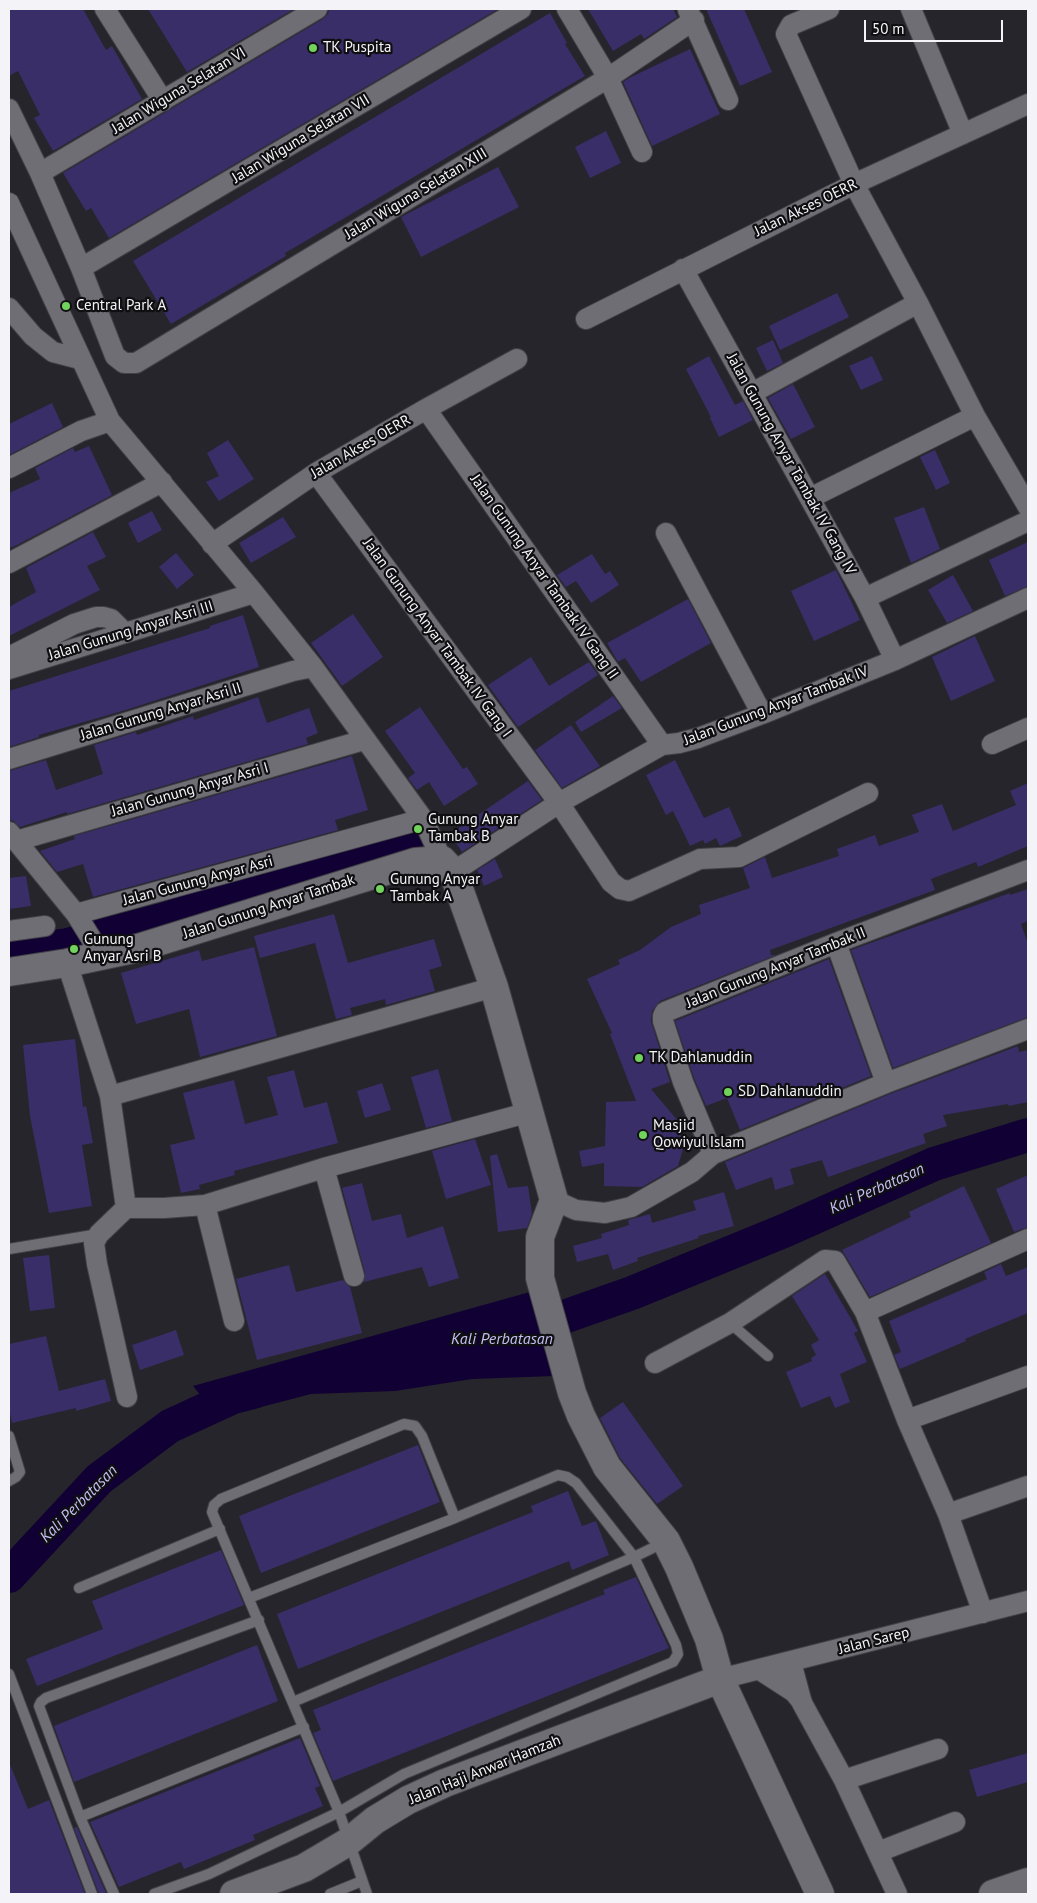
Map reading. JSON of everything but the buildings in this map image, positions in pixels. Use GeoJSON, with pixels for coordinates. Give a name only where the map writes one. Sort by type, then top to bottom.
{"type":"FeatureCollection","features":[{"type":"Feature","properties":{"kind":"street"},"geometry":{"type":"LineString","coordinates":[[106,9],[163,101]]}},
{"type":"Feature","properties":{"kind":"street","name":"Jalan Wiguna Selatan VI"},"geometry":{"type":"LineString","coordinates":[[40,173],[317,9]]}},
{"type":"Feature","properties":{"kind":"street","name":"Jalan Wiguna Selatan VII"},"geometry":{"type":"LineString","coordinates":[[81,268],[521,9]]}},
{"type":"Feature","properties":{"kind":"street"},"geometry":{"type":"LineString","coordinates":[[566,9],[608,78],[642,152]]}},
{"type":"Feature","properties":{"kind":"street"},"geometry":{"type":"LineString","coordinates":[[829,9],[792,25],[786,34],[854,184],[918,303],[975,416],[1028,507]]}},
{"type":"Feature","properties":{"kind":"street"},"geometry":{"type":"LineString","coordinates":[[911,9],[963,134]]}},
{"type":"Feature","properties":{"kind":"street"},"geometry":{"type":"LineString","coordinates":[[691,15],[728,100]]}},
{"type":"Feature","properties":{"kind":"street","name":"Jalan Wiguna Selatan XIII"},"geometry":{"type":"LineString","coordinates":[[81,268],[115,356],[124,363],[136,363],[608,78],[691,15]]}},
{"type":"Feature","properties":{"kind":"street","name":"Jalan Akses OERR"},"geometry":{"type":"LineString","coordinates":[[586,319],[854,184],[1028,104]]}},
{"type":"Feature","properties":{"kind":"street"},"geometry":{"type":"LineString","coordinates":[[9,109],[40,173],[81,268]]}},
{"type":"Feature","properties":{"kind":"street"},"geometry":{"type":"LineString","coordinates":[[9,203],[110,421],[254,593],[313,667],[422,819],[448,866],[494,987],[554,1200],[540,1237],[540,1278],[572,1393],[606,1467],[666,1541],[696,1604],[709,1638],[720,1679],[820,1894]]}},
{"type":"Feature","properties":{"kind":"street","name":"Jalan Gunung Anyar Tambak IV Gang IV"},"geometry":{"type":"LineString","coordinates":[[683,269],[865,598],[895,660]]}},
{"type":"Feature","properties":{"kind":"street"},"geometry":{"type":"LineString","coordinates":[[752,393],[918,303]]}},
{"type":"Feature","properties":{"kind":"street"},"geometry":{"type":"LineString","coordinates":[[9,308],[34,336],[53,352],[80,359]]}},
{"type":"Feature","properties":{"kind":"street","name":"Jalan Akses OERR"},"geometry":{"type":"LineString","coordinates":[[212,544],[316,473],[517,359]]}},
{"type":"Feature","properties":{"kind":"street","name":"Jalan Gunung Anyar Tambak IV Gang II"},"geometry":{"type":"LineString","coordinates":[[426,409],[662,745]]}},
{"type":"Feature","properties":{"kind":"street"},"geometry":{"type":"LineString","coordinates":[[810,498],[975,416]]}},
{"type":"Feature","properties":{"kind":"street"},"geometry":{"type":"LineString","coordinates":[[9,468],[81,431],[110,421]]}},
{"type":"Feature","properties":{"kind":"street","name":"Jalan Gunung Anyar Tambak IV Gang I"},"geometry":{"type":"LineString","coordinates":[[316,473],[559,803],[611,882],[620,889],[629,890],[700,859],[729,859],[745,855],[868,793]]}},
{"type":"Feature","properties":{"kind":"street"},"geometry":{"type":"LineString","coordinates":[[9,563],[162,482]]}},
{"type":"Feature","properties":{"kind":"street"},"geometry":{"type":"LineString","coordinates":[[865,598],[1028,521]]}},
{"type":"Feature","properties":{"kind":"street"},"geometry":{"type":"LineString","coordinates":[[666,532],[762,714]]}},
{"type":"Feature","properties":{"kind":"street","name":"Jalan Gunung Anyar Asri III"},"geometry":{"type":"LineString","coordinates":[[9,669],[254,593]]}},
{"type":"Feature","properties":{"kind":"street","name":"Jalan Gunung Anyar Tambak IV"},"geometry":{"type":"LineString","coordinates":[[448,866],[662,745],[698,738],[762,714],[895,660],[1028,598]]}},
{"type":"Feature","properties":{"kind":"street"},"geometry":{"type":"LineString","coordinates":[[9,657],[74,624],[96,617],[104,616],[111,619],[124,632]]}},
{"type":"Feature","properties":{"kind":"street","name":"Jalan Gunung Anyar Asri II"},"geometry":{"type":"LineString","coordinates":[[9,759],[293,671],[313,667]]}},
{"type":"Feature","properties":{"kind":"street"},"geometry":{"type":"LineString","coordinates":[[992,744],[1028,728]]}},
{"type":"Feature","properties":{"kind":"street","name":"Jalan Gunung Anyar Asri I"},"geometry":{"type":"LineString","coordinates":[[12,837],[364,740]]}},
{"type":"Feature","properties":{"kind":"street","name":"Jalan Gunung Anyar Asri"},"geometry":{"type":"LineString","coordinates":[[78,917],[422,819]]}},
{"type":"Feature","properties":{"kind":"street"},"geometry":{"type":"LineString","coordinates":[[12,837],[78,917],[98,949]]}},
{"type":"Feature","properties":{"kind":"street","name":"Jalan Gunung Anyar Tambak"},"geometry":{"type":"LineString","coordinates":[[9,972],[67,963],[98,949],[138,948],[415,862],[448,866]]}},
{"type":"Feature","properties":{"kind":"street","name":"Jalan Gunung Anyar Tambak II"},"geometry":{"type":"LineString","coordinates":[[714,1154],[682,1082],[662,1016],[665,1012],[836,943],[1028,870]]}},
{"type":"Feature","properties":{"kind":"street"},"geometry":{"type":"LineString","coordinates":[[9,931],[45,926]]}},
{"type":"Feature","properties":{"kind":"street"},"geometry":{"type":"LineString","coordinates":[[836,943],[886,1083]]}},
{"type":"Feature","properties":{"kind":"street"},"geometry":{"type":"LineString","coordinates":[[67,963],[110,1096],[126,1208]]}},
{"type":"Feature","properties":{"kind":"street"},"geometry":{"type":"LineString","coordinates":[[110,1096],[494,987]]}},
{"type":"Feature","properties":{"kind":"street"},"geometry":{"type":"LineString","coordinates":[[554,1200],[576,1210],[605,1213],[631,1207],[692,1172],[714,1154],[886,1083],[1028,1029]]}},
{"type":"Feature","properties":{"kind":"street"},"geometry":{"type":"LineString","coordinates":[[127,1397],[97,1264],[94,1242],[126,1208],[206,1205],[324,1168],[530,1112]]}},
{"type":"Feature","properties":{"kind":"street"},"geometry":{"type":"LineString","coordinates":[[324,1168],[354,1276]]}},
{"type":"Feature","properties":{"kind":"street"},"geometry":{"type":"LineString","coordinates":[[206,1205],[234,1321]]}},
{"type":"Feature","properties":{"kind":"street"},"geometry":{"type":"LineString","coordinates":[[864,1312],[1028,1239]]}},
{"type":"Feature","properties":{"kind":"street"},"geometry":{"type":"LineString","coordinates":[[655,1363],[730,1323],[825,1260],[835,1261],[864,1312],[907,1420],[948,1514],[982,1613]]}},
{"type":"Feature","properties":{"kind":"street"},"geometry":{"type":"LineString","coordinates":[[907,1420],[1028,1376]]}},
{"type":"Feature","properties":{"kind":"street"},"geometry":{"type":"LineString","coordinates":[[948,1514],[1028,1486]]}},
{"type":"Feature","properties":{"kind":"street","name":"Jalan Sarep"},"geometry":{"type":"LineString","coordinates":[[720,1679],[766,1673],[791,1662],[1028,1601]]}},
{"type":"Feature","properties":{"kind":"street"},"geometry":{"type":"LineString","coordinates":[[791,1662],[798,1698],[844,1780],[897,1894]]}},
{"type":"Feature","properties":{"kind":"street"},"geometry":{"type":"LineString","coordinates":[[766,1673],[798,1698]]}},
{"type":"Feature","properties":{"kind":"street","name":"Jalan Haji Anwar Hamzah"},"geometry":{"type":"LineString","coordinates":[[234,1894],[304,1868],[348,1842],[375,1820],[408,1800],[445,1784],[720,1679]]}},
{"type":"Feature","properties":{"kind":"street"},"geometry":{"type":"LineString","coordinates":[[844,1780],[938,1749]]}},
{"type":"Feature","properties":{"kind":"street"},"geometry":{"type":"LineString","coordinates":[[878,1852],[956,1822]]}},
{"type":"Feature","properties":{"kind":"street"},"geometry":{"type":"LineString","coordinates":[[993,1894],[1028,1882]]}},
{"type":"Feature","properties":{"kind":"lane"},"geometry":{"type":"LineString","coordinates":[[9,1249],[100,1234]]}},
{"type":"Feature","properties":{"kind":"lane"},"geometry":{"type":"LineString","coordinates":[[730,1323],[768,1356]]}},
{"type":"Feature","properties":{"kind":"lane"},"geometry":{"type":"LineString","coordinates":[[367,1894],[339,1812],[212,1512],[214,1505],[221,1499],[404,1424],[415,1426],[422,1436],[456,1518]]}},
{"type":"Feature","properties":{"kind":"lane"},"geometry":{"type":"LineString","coordinates":[[9,1436],[20,1472],[9,1481]]}},
{"type":"Feature","properties":{"kind":"lane"},"geometry":{"type":"LineString","coordinates":[[154,1894],[208,1874],[339,1812],[404,1774],[673,1662],[678,1654],[676,1645],[634,1557],[576,1483],[567,1477],[558,1475],[456,1518],[249,1598]]}},
{"type":"Feature","properties":{"kind":"lane"},"geometry":{"type":"LineString","coordinates":[[79,1588],[220,1529]]}},
{"type":"Feature","properties":{"kind":"lane"},"geometry":{"type":"LineString","coordinates":[[293,1702],[634,1557],[666,1541]]}},
{"type":"Feature","properties":{"kind":"lane"},"geometry":{"type":"LineString","coordinates":[[114,1894],[80,1817],[39,1706],[41,1702],[46,1698],[259,1620]]}},
{"type":"Feature","properties":{"kind":"lane"},"geometry":{"type":"LineString","coordinates":[[9,1674],[92,1894]]}},
{"type":"Feature","properties":{"kind":"lane"},"geometry":{"type":"LineString","coordinates":[[80,1817],[304,1727]]}},
{"type":"Feature","properties":{"kind":"lane"},"geometry":{"type":"LineString","coordinates":[[330,1894],[362,1881]]}},
{"type":"Feature","properties":{"kind":"water","name":"Kali Perbatasan"},"geometry":{"type":"Polygon","coordinates":[[[530,1292],[554,1376],[472,1379],[395,1391],[311,1394],[219,1418],[193,1386],[530,1292]]]}},
{"type":"Feature","properties":{"kind":"waterway"},"geometry":{"type":"LineString","coordinates":[[9,953],[68,945],[166,919],[421,836]]}},
{"type":"Feature","properties":{"kind":"waterway","name":"Kali Perbatasan"},"geometry":{"type":"LineString","coordinates":[[521,1332],[632,1293],[786,1230],[934,1164],[1028,1135]]}},
{"type":"Feature","properties":{"kind":"waterway","name":"Kali Perbatasan"},"geometry":{"type":"LineString","coordinates":[[9,1576],[99,1479],[170,1426],[233,1397],[253,1392]]}},
{"type":"Feature","properties":{"kind":"place","name":"TK Puspita"},"geometry":{"type":"Point","coordinates":[313,48]}},
{"type":"Feature","properties":{"kind":"place","name":"Central Park A"},"geometry":{"type":"Point","coordinates":[66,306]}},
{"type":"Feature","properties":{"kind":"place","name":"Gunung Anyar Tambak B"},"geometry":{"type":"Point","coordinates":[418,829]}},
{"type":"Feature","properties":{"kind":"place","name":"Gunung Anyar Tambak A"},"geometry":{"type":"Point","coordinates":[380,889]}},
{"type":"Feature","properties":{"kind":"place","name":"Gunung Anyar Asri B"},"geometry":{"type":"Point","coordinates":[74,949]}},
{"type":"Feature","properties":{"kind":"place","name":"TK Dahlanuddin"},"geometry":{"type":"Point","coordinates":[639,1058]}},
{"type":"Feature","properties":{"kind":"place","name":"SD Dahlanuddin"},"geometry":{"type":"Point","coordinates":[728,1092]}},
{"type":"Feature","properties":{"kind":"place","name":"Masjid Qowiyul Islam"},"geometry":{"type":"Point","coordinates":[643,1135]}}]}
